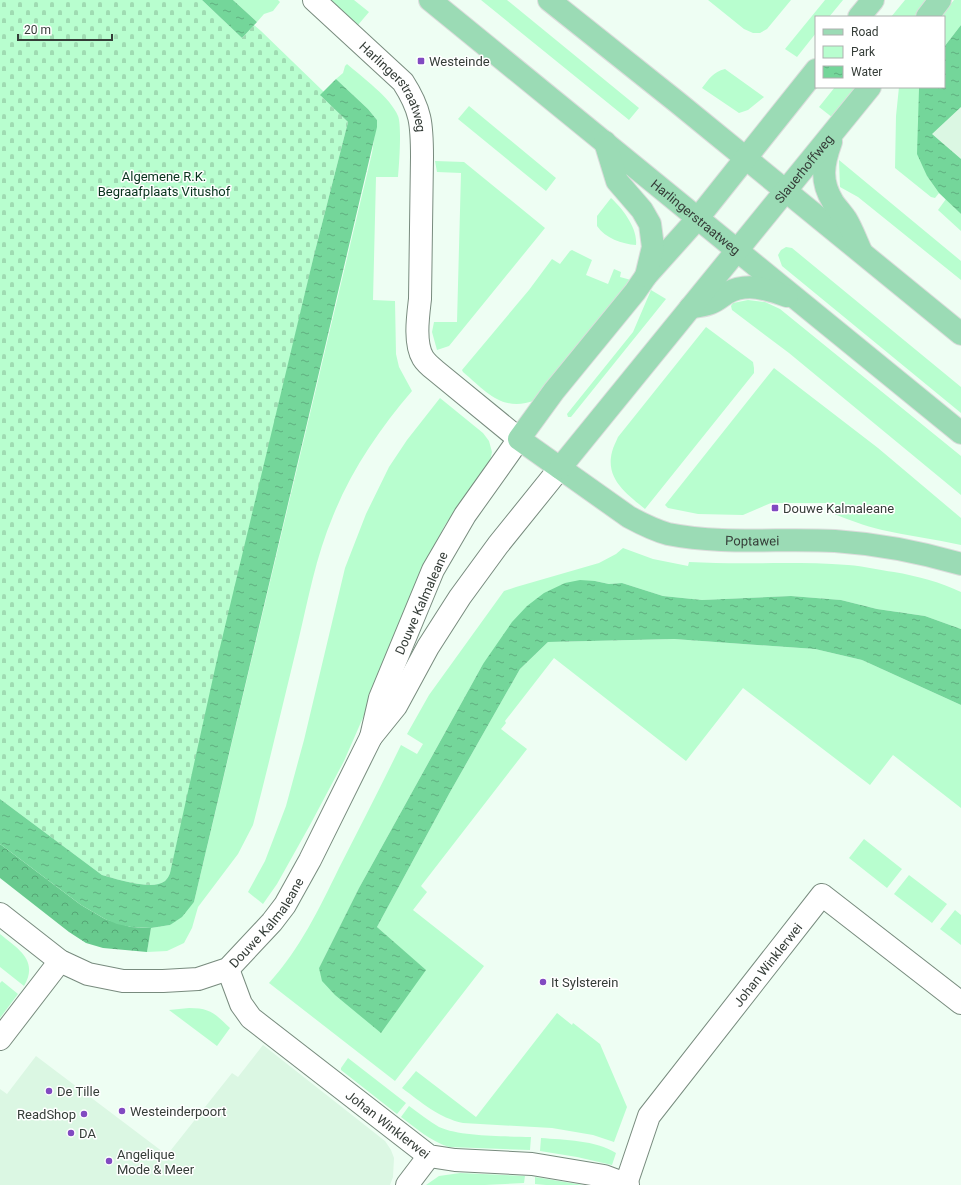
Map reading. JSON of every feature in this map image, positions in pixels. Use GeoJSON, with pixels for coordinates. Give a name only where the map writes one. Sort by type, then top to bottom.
{"type":"FeatureCollection","features":[{"type":"Feature","properties":{"kind":"main road","name":"Harlingerstraatweg"},"geometry":{"type":"LineString","coordinates":[[430,0],[961,433]]}},
{"type":"Feature","properties":{"kind":"main road"},"geometry":{"type":"LineString","coordinates":[[549,0],[566,8],[676,102],[961,334]]}},
{"type":"Feature","properties":{"kind":"main road"},"geometry":{"type":"LineString","coordinates":[[860,16],[873,0]]}},
{"type":"Feature","properties":{"kind":"main road"},"geometry":{"type":"LineString","coordinates":[[928,16],[940,0]]}},
{"type":"Feature","properties":{"kind":"main road"},"geometry":{"type":"LineString","coordinates":[[746,159],[815,71]]}},
{"type":"Feature","properties":{"kind":"main road","name":"Slauerhoffweg"},"geometry":{"type":"LineString","coordinates":[[737,250],[786,192],[869,88]]}},
{"type":"Feature","properties":{"kind":"main road"},"geometry":{"type":"LineString","coordinates":[[836,129],[823,169],[825,187],[833,202],[846,219],[862,253]]}},
{"type":"Feature","properties":{"kind":"main road"},"geometry":{"type":"LineString","coordinates":[[605,142],[617,182],[642,210],[650,224],[653,247],[646,276]]}},
{"type":"Feature","properties":{"kind":"main road","name":"Douwe Kalmaleane"},"geometry":{"type":"LineString","coordinates":[[519,439],[554,391],[635,292],[646,276],[698,218],[746,159]]}},
{"type":"Feature","properties":{"kind":"main road","name":"Douwe Kalmaleane"},"geometry":{"type":"LineString","coordinates":[[560,468],[737,250]]}},
{"type":"Feature","properties":{"kind":"main road"},"geometry":{"type":"LineString","coordinates":[[690,308],[711,303],[728,292],[740,288],[765,288],[797,300]]}},
{"type":"Feature","properties":{"kind":"main road","name":"Poptawei"},"geometry":{"type":"LineString","coordinates":[[519,439],[629,517],[647,527],[668,534],[710,539],[835,541],[867,544],[928,555],[961,564]]}},
{"type":"Feature","properties":{"kind":"street","name":"Harlingerstraatweg"},"geometry":{"type":"LineString","coordinates":[[314,0],[403,82],[412,96],[418,110],[422,157],[420,299],[418,321],[419,351],[423,360],[519,439]]}},
{"type":"Feature","properties":{"kind":"street","name":"Douwe Kalmaleane"},"geometry":{"type":"LineString","coordinates":[[371,737],[380,698],[433,570],[465,515],[519,439]]}},
{"type":"Feature","properties":{"kind":"street","name":"Douwe Kalmaleane"},"geometry":{"type":"LineString","coordinates":[[0,914],[60,961],[88,974],[123,981],[198,979],[228,969],[272,922],[285,905],[310,860],[371,737],[396,706],[428,647],[460,597],[498,545],[560,468]]}},
{"type":"Feature","properties":{"kind":"street","name":"Johan Winklerwei"},"geometry":{"type":"LineString","coordinates":[[228,969],[242,1004],[251,1018],[429,1156],[455,1160],[532,1164],[604,1176],[627,1185],[649,1116],[822,896],[961,1003]]}},
{"type":"Feature","properties":{"kind":"street"},"geometry":{"type":"LineString","coordinates":[[0,1039],[60,961]]}},
{"type":"Feature","properties":{"kind":"street"},"geometry":{"type":"LineString","coordinates":[[406,1185],[429,1156]]}},
{"type":"Feature","properties":{"kind":"shaded area"},"geometry":{"type":"Polygon","coordinates":[[[961,78],[961,186],[924,132],[961,78]]]}},
{"type":"Feature","properties":{"kind":"shaded area"},"geometry":{"type":"Polygon","coordinates":[[[263,1045],[385,1141],[394,1158],[393,1177],[390,1185],[0,1185],[0,1089],[7,1094],[36,1056],[167,1155],[232,1073],[238,1077],[263,1045]]]}},
{"type":"Feature","properties":{"kind":"green space","name":"Algemene R.K. Begraafplaats Vitushof"},"geometry":{"type":"Polygon","coordinates":[[[0,0],[202,0],[242,38],[254,25],[324,92],[321,96],[348,122],[314,255],[170,873],[165,881],[159,884],[143,885],[102,875],[0,799],[0,0]]]}},
{"type":"Feature","properties":{"kind":"green space"},"geometry":{"type":"Polygon","coordinates":[[[233,0],[278,0],[280,2],[273,11],[264,14],[257,22],[233,0]]]}},
{"type":"Feature","properties":{"kind":"green space"},"geometry":{"type":"Polygon","coordinates":[[[330,0],[354,0],[369,12],[358,25],[330,0]]]}},
{"type":"Feature","properties":{"kind":"green space"},"geometry":{"type":"Polygon","coordinates":[[[481,0],[507,0],[639,108],[629,120],[481,0]]]}},
{"type":"Feature","properties":{"kind":"green space"},"geometry":{"type":"Polygon","coordinates":[[[708,0],[791,0],[767,29],[760,33],[753,33],[744,29],[708,0]]]}},
{"type":"Feature","properties":{"kind":"green space"},"geometry":{"type":"Polygon","coordinates":[[[825,0],[843,0],[830,16],[815,16],[815,34],[797,57],[785,49],[825,0]]]}},
{"type":"Feature","properties":{"kind":"green space"},"geometry":{"type":"Polygon","coordinates":[[[905,0],[930,0],[917,16],[892,16],[905,0]]]}},
{"type":"Feature","properties":{"kind":"green space"},"geometry":{"type":"Polygon","coordinates":[[[954,0],[961,0],[961,25],[945,46],[945,16],[941,16],[954,0]]]}},
{"type":"Feature","properties":{"kind":"green space"},"geometry":{"type":"Polygon","coordinates":[[[347,64],[383,95],[394,109],[399,121],[400,146],[398,177],[376,177],[373,300],[395,301],[396,354],[399,367],[412,391],[367,450],[357,466],[340,499],[327,531],[313,578],[253,825],[238,854],[198,907],[192,928],[184,943],[167,951],[147,952],[151,928],[170,925],[194,902],[372,153],[377,120],[368,109],[336,79],[343,73],[347,64]]]}},
{"type":"Feature","properties":{"kind":"green space"},"geometry":{"type":"Polygon","coordinates":[[[725,69],[764,97],[748,110],[739,113],[702,88],[714,74],[725,69]]]}},
{"type":"Feature","properties":{"kind":"green space"},"geometry":{"type":"Polygon","coordinates":[[[834,88],[858,88],[833,118],[819,107],[834,88]]]}},
{"type":"Feature","properties":{"kind":"green space"},"geometry":{"type":"Polygon","coordinates":[[[899,88],[920,88],[919,110],[927,176],[939,193],[935,198],[931,197],[895,168],[896,116],[899,88]]]}},
{"type":"Feature","properties":{"kind":"green space"},"geometry":{"type":"Polygon","coordinates":[[[469,106],[556,178],[546,191],[458,119],[469,106]]]}},
{"type":"Feature","properties":{"kind":"green space"},"geometry":{"type":"Polygon","coordinates":[[[839,160],[961,261],[961,280],[858,197],[840,187],[839,160]]]}},
{"type":"Feature","properties":{"kind":"green space"},"geometry":{"type":"Polygon","coordinates":[[[435,161],[464,162],[545,228],[449,346],[437,350],[432,332],[434,322],[457,322],[461,173],[437,172],[435,161]]]}},
{"type":"Feature","properties":{"kind":"green space"},"geometry":{"type":"Polygon","coordinates":[[[611,198],[620,207],[632,225],[636,245],[614,240],[604,234],[597,226],[597,216],[611,198]]]}},
{"type":"Feature","properties":{"kind":"green space"},"geometry":{"type":"Polygon","coordinates":[[[946,199],[961,214],[961,231],[938,210],[946,199]]]}},
{"type":"Feature","properties":{"kind":"green space"},"geometry":{"type":"Polygon","coordinates":[[[786,247],[792,248],[961,387],[961,413],[782,266],[778,255],[781,250],[786,247]]]}},
{"type":"Feature","properties":{"kind":"green space"},"geometry":{"type":"Polygon","coordinates":[[[572,250],[592,260],[586,275],[608,284],[614,269],[621,272],[620,277],[631,280],[536,400],[514,404],[504,402],[480,387],[462,370],[529,290],[552,259],[560,264],[572,250]]]}},
{"type":"Feature","properties":{"kind":"green space"},"geometry":{"type":"Polygon","coordinates":[[[651,290],[666,299],[571,417],[568,417],[567,414],[633,332],[651,290]]]}},
{"type":"Feature","properties":{"kind":"green space"},"geometry":{"type":"Polygon","coordinates":[[[748,300],[765,302],[780,309],[961,456],[961,495],[789,353],[732,310],[731,306],[733,303],[748,300]]]}},
{"type":"Feature","properties":{"kind":"green space"},"geometry":{"type":"Polygon","coordinates":[[[706,327],[753,362],[754,373],[645,509],[631,498],[619,485],[615,478],[611,462],[613,448],[618,437],[706,327]]]}},
{"type":"Feature","properties":{"kind":"green space"},"geometry":{"type":"Polygon","coordinates":[[[774,368],[878,448],[961,518],[961,545],[892,532],[862,524],[831,513],[831,503],[771,503],[743,515],[698,514],[668,508],[665,505],[774,368]]]}},
{"type":"Feature","properties":{"kind":"green space"},"geometry":{"type":"Polygon","coordinates":[[[440,398],[483,433],[489,441],[492,452],[490,461],[445,525],[426,562],[344,761],[277,884],[263,904],[248,892],[265,861],[286,806],[304,740],[345,568],[366,514],[389,467],[407,440],[440,398]]]}},
{"type":"Feature","properties":{"kind":"green space"},"geometry":{"type":"Polygon","coordinates":[[[623,548],[653,559],[688,566],[689,562],[828,564],[860,566],[920,577],[961,592],[961,629],[925,616],[877,609],[841,600],[791,596],[702,600],[663,596],[622,583],[609,584],[595,581],[483,664],[359,888],[319,968],[425,970],[377,927],[449,794],[520,669],[548,642],[674,639],[815,649],[862,660],[961,705],[961,808],[893,755],[870,785],[743,688],[686,761],[554,658],[505,721],[506,723],[501,729],[527,749],[421,886],[427,892],[413,910],[484,966],[395,1081],[269,983],[290,956],[308,928],[401,745],[417,754],[423,744],[407,734],[429,695],[504,591],[599,563],[616,554],[623,548]]]}},
{"type":"Feature","properties":{"kind":"green space"},"geometry":{"type":"Polygon","coordinates":[[[864,839],[902,869],[887,888],[849,858],[864,839]]]}},
{"type":"Feature","properties":{"kind":"green space"},"geometry":{"type":"Polygon","coordinates":[[[0,844],[81,905],[105,919],[131,927],[151,928],[147,952],[103,948],[86,943],[69,932],[0,878],[0,844]]]}},
{"type":"Feature","properties":{"kind":"green space"},"geometry":{"type":"Polygon","coordinates":[[[909,875],[947,904],[932,923],[894,894],[909,875]]]}},
{"type":"Feature","properties":{"kind":"green space"},"geometry":{"type":"Polygon","coordinates":[[[955,910],[961,915],[961,945],[940,929],[955,910]]]}},
{"type":"Feature","properties":{"kind":"green space"},"geometry":{"type":"Polygon","coordinates":[[[0,934],[19,950],[28,962],[28,977],[24,986],[0,967],[0,934]]]}},
{"type":"Feature","properties":{"kind":"green space"},"geometry":{"type":"Polygon","coordinates":[[[2,981],[18,994],[0,1018],[0,983],[2,981]]]}},
{"type":"Feature","properties":{"kind":"green space"},"geometry":{"type":"Polygon","coordinates":[[[189,1008],[208,1011],[230,1028],[217,1046],[169,1010],[189,1008]]]}},
{"type":"Feature","properties":{"kind":"green space"},"geometry":{"type":"Polygon","coordinates":[[[557,1013],[572,1025],[573,1023],[600,1044],[627,1107],[614,1142],[593,1135],[552,1128],[463,1123],[454,1121],[423,1104],[402,1088],[416,1071],[476,1117],[557,1013]]]}},
{"type":"Feature","properties":{"kind":"green space"},"geometry":{"type":"Polygon","coordinates":[[[348,1058],[406,1103],[397,1114],[341,1070],[348,1058]]]}},
{"type":"Feature","properties":{"kind":"green space"},"geometry":{"type":"Polygon","coordinates":[[[409,1106],[439,1127],[459,1133],[531,1137],[530,1150],[449,1147],[429,1138],[401,1117],[409,1106]]]}},
{"type":"Feature","properties":{"kind":"green space"},"geometry":{"type":"Polygon","coordinates":[[[541,1138],[590,1143],[599,1145],[616,1153],[612,1165],[540,1151],[541,1138]]]}},
{"type":"Feature","properties":{"kind":"green space"},"geometry":{"type":"Polygon","coordinates":[[[460,1173],[525,1176],[524,1183],[485,1185],[426,1185],[439,1176],[460,1173]]]}},
{"type":"Feature","properties":{"kind":"green space"},"geometry":{"type":"Polygon","coordinates":[[[535,1177],[583,1185],[535,1184],[535,1177]]]}},
{"type":"Feature","properties":{"kind":"water"},"geometry":{"type":"Polygon","coordinates":[[[202,0],[233,0],[257,22],[242,38],[202,0]]]}},
{"type":"Feature","properties":{"kind":"water"},"geometry":{"type":"Polygon","coordinates":[[[961,25],[961,107],[932,134],[961,159],[961,214],[939,193],[927,176],[917,154],[919,89],[945,88],[945,46],[961,25]]]}},
{"type":"Feature","properties":{"kind":"water"},"geometry":{"type":"Polygon","coordinates":[[[336,79],[368,109],[377,120],[377,127],[194,902],[182,917],[170,925],[151,928],[131,927],[117,924],[81,905],[0,844],[0,799],[102,875],[143,885],[152,885],[165,881],[170,873],[216,664],[314,255],[348,122],[320,95],[336,79]]]}},
{"type":"Feature","properties":{"kind":"water"},"geometry":{"type":"Polygon","coordinates":[[[580,580],[609,584],[622,583],[663,596],[702,600],[791,596],[841,600],[877,609],[925,616],[961,629],[961,705],[862,660],[815,649],[674,639],[548,642],[520,669],[449,794],[377,927],[426,970],[381,1033],[335,995],[322,981],[319,968],[359,888],[483,664],[512,622],[527,606],[544,593],[565,583],[580,580]]]}},
{"type":"Feature","properties":{"kind":"place","name":"Westeinde"},"geometry":{"type":"Point","coordinates":[421,61]}},
{"type":"Feature","properties":{"kind":"place","name":"Douwe Kalmaleane"},"geometry":{"type":"Point","coordinates":[775,508]}},
{"type":"Feature","properties":{"kind":"place","name":"It Sylsterein"},"geometry":{"type":"Point","coordinates":[543,982]}},
{"type":"Feature","properties":{"kind":"place","name":"De Tille"},"geometry":{"type":"Point","coordinates":[49,1091]}},
{"type":"Feature","properties":{"kind":"place","name":"Westeinderpoort"},"geometry":{"type":"Point","coordinates":[122,1111]}},
{"type":"Feature","properties":{"kind":"place","name":"ReadShop"},"geometry":{"type":"Point","coordinates":[84,1114]}},
{"type":"Feature","properties":{"kind":"place","name":"DA"},"geometry":{"type":"Point","coordinates":[71,1133]}},
{"type":"Feature","properties":{"kind":"place","name":"Angelique Mode & Meer"},"geometry":{"type":"Point","coordinates":[109,1161]}}]}
